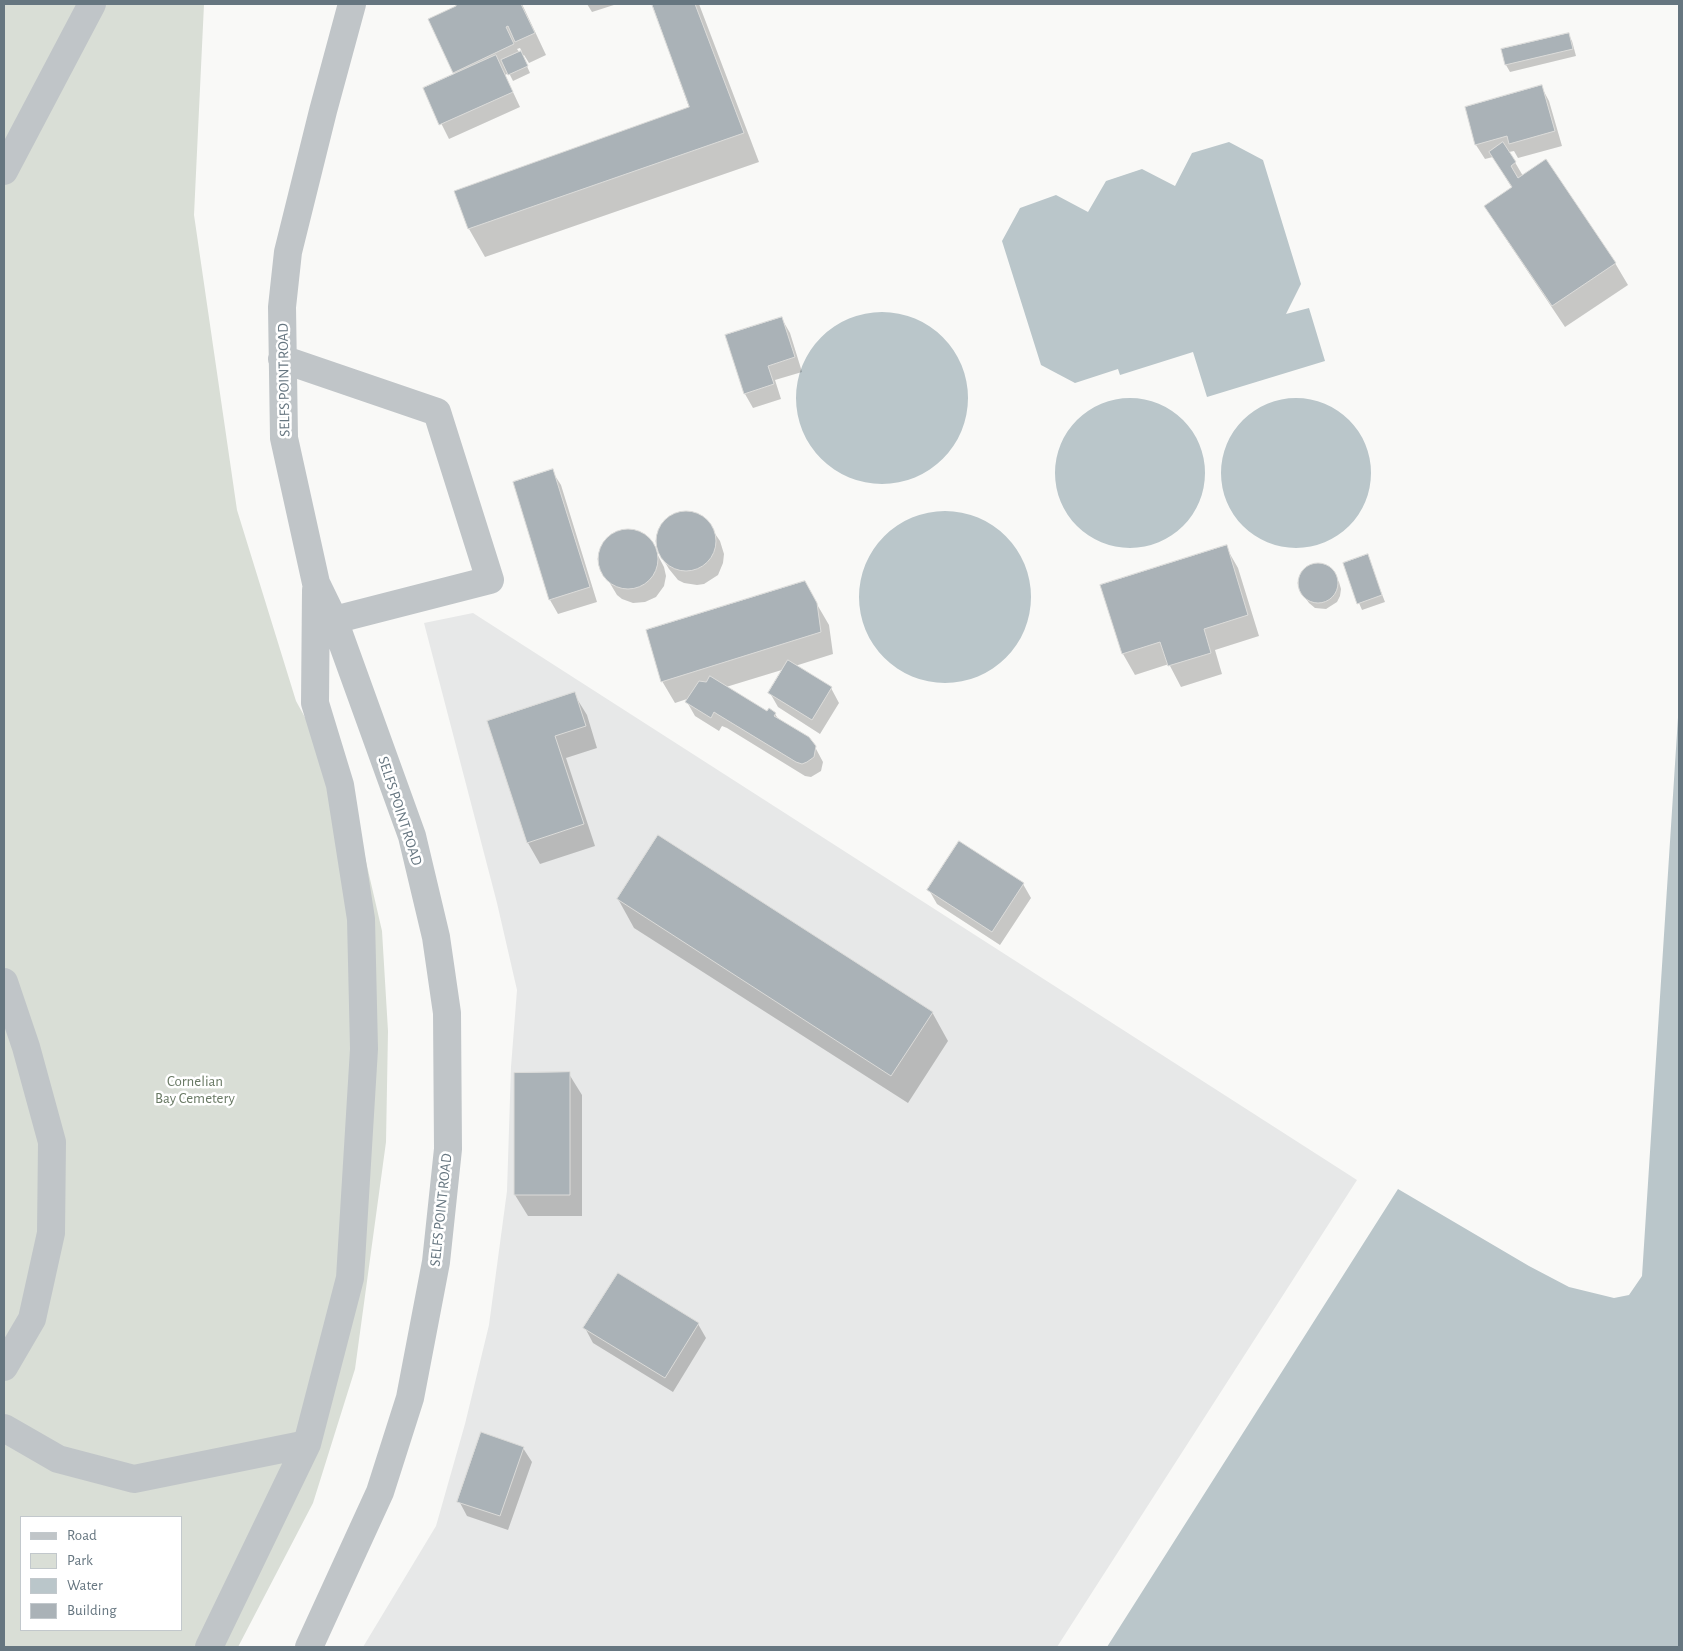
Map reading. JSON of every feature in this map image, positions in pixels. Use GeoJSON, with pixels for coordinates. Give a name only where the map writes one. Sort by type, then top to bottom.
{"type":"FeatureCollection","features":[{"type":"Feature","properties":{"kind":"street"},"geometry":{"type":"LineString","coordinates":[[4,171],[92,4]]}},
{"type":"Feature","properties":{"kind":"street","name":"SELFS POINT ROAD"},"geometry":{"type":"LineString","coordinates":[[308,1647],[380,1492],[410,1398],[436,1262],[448,1150],[447,1013],[436,937],[412,836],[334,620],[316,583],[284,438],[282,307],[288,252],[323,110],[352,4]]}},
{"type":"Feature","properties":{"kind":"street"},"geometry":{"type":"LineString","coordinates":[[282,359],[437,412],[490,580],[334,620]]}},
{"type":"Feature","properties":{"kind":"street"},"geometry":{"type":"LineString","coordinates":[[209,1647],[307,1444],[350,1278],[364,1049],[361,919],[340,785],[315,702],[316,583]]}},
{"type":"Feature","properties":{"kind":"street"},"geometry":{"type":"LineString","coordinates":[[4,982],[26,1047],[52,1142],[51,1233],[32,1319],[4,1367]]}},
{"type":"Feature","properties":{"kind":"street"},"geometry":{"type":"LineString","coordinates":[[4,1428],[58,1459],[134,1479],[307,1444]]}},
{"type":"Feature","properties":{"kind":"shaded area"},"geometry":{"type":"Polygon","coordinates":[[[473,613],[1357,1180],[1057,1647],[363,1647],[436,1526],[465,1424],[489,1325],[507,1191],[511,1067],[517,990],[497,903],[424,623],[473,613]]]}},
{"type":"Feature","properties":{"kind":"green space","name":"Cornelian Bay Cemetery"},"geometry":{"type":"Polygon","coordinates":[[[4,4],[204,4],[194,215],[237,510],[296,701],[353,805],[382,931],[388,1031],[386,1142],[355,1369],[313,1503],[238,1647],[4,1647],[4,4]]]}},
{"type":"Feature","properties":{"kind":"water"},"geometry":{"type":"Polygon","coordinates":[[[1229,142],[1263,160],[1301,284],[1286,314],[1309,308],[1325,361],[1207,397],[1193,352],[1120,375],[1118,369],[1075,383],[1041,365],[1002,241],[1020,208],[1056,195],[1088,212],[1106,181],[1142,169],[1175,186],[1192,153],[1229,142]]]}},
{"type":"Feature","properties":{"kind":"water"},"geometry":{"type":"Polygon","coordinates":[[[874,312],[890,312],[923,322],[943,337],[958,357],[966,381],[968,398],[966,415],[958,439],[943,459],[923,474],[907,480],[890,484],[874,484],[841,474],[816,453],[806,439],[800,423],[796,406],[796,390],[806,357],[827,332],[841,322],[857,316],[874,312]]]}},
{"type":"Feature","properties":{"kind":"water"},"geometry":{"type":"Polygon","coordinates":[[[1130,398],[1159,404],[1183,420],[1199,444],[1205,473],[1199,502],[1183,526],[1159,542],[1130,548],[1101,542],[1077,526],[1061,502],[1055,473],[1061,444],[1077,420],[1101,404],[1130,398]]]}},
{"type":"Feature","properties":{"kind":"water"},"geometry":{"type":"Polygon","coordinates":[[[1296,398],[1325,404],[1349,420],[1365,444],[1371,473],[1365,502],[1349,526],[1325,542],[1296,548],[1267,542],[1243,526],[1227,502],[1221,473],[1227,444],[1243,420],[1267,404],[1296,398]]]}},
{"type":"Feature","properties":{"kind":"water"},"geometry":{"type":"Polygon","coordinates":[[[953,511],[970,514],[986,521],[1000,530],[1012,542],[1028,572],[1031,597],[1030,614],[1025,630],[1012,652],[1000,664],[970,680],[937,683],[920,680],[904,673],[890,664],[878,652],[862,622],[859,589],[862,572],[869,556],[878,542],[890,530],[920,514],[953,511]]]}},
{"type":"Feature","properties":{"kind":"water"},"geometry":{"type":"Polygon","coordinates":[[[1679,702],[1679,1647],[1107,1647],[1398,1189],[1529,1266],[1569,1287],[1614,1298],[1629,1295],[1642,1276],[1679,702]]]}},
{"type":"Feature","properties":{"kind":"building"},"geometry":{"type":"Polygon","coordinates":[[[455,4],[521,4],[535,33],[515,42],[508,26],[506,27],[514,44],[453,73],[428,19],[456,6],[455,4]]]}},
{"type":"Feature","properties":{"kind":"building"},"geometry":{"type":"Polygon","coordinates":[[[652,4],[695,4],[744,133],[468,229],[454,191],[689,107],[652,4]]]}},
{"type":"Feature","properties":{"kind":"building"},"geometry":{"type":"Polygon","coordinates":[[[1569,33],[1573,49],[1505,65],[1501,49],[1569,33]]]}},
{"type":"Feature","properties":{"kind":"building"},"geometry":{"type":"Polygon","coordinates":[[[521,51],[528,66],[508,75],[501,60],[521,51]]]}},
{"type":"Feature","properties":{"kind":"building"},"geometry":{"type":"Polygon","coordinates":[[[496,55],[513,92],[439,125],[423,88],[496,55]]]}},
{"type":"Feature","properties":{"kind":"building"},"geometry":{"type":"Polygon","coordinates":[[[1542,85],[1555,131],[1509,144],[1507,136],[1475,145],[1465,107],[1542,85]]]}},
{"type":"Feature","properties":{"kind":"building"},"geometry":{"type":"Polygon","coordinates":[[[1503,142],[1516,162],[1511,166],[1518,178],[1546,159],[1616,263],[1552,306],[1484,206],[1512,187],[1489,152],[1503,142]]]}},
{"type":"Feature","properties":{"kind":"building"},"geometry":{"type":"Polygon","coordinates":[[[782,317],[795,357],[768,366],[774,384],[744,394],[725,335],[782,317]]]}},
{"type":"Feature","properties":{"kind":"building"},"geometry":{"type":"Polygon","coordinates":[[[553,469],[590,587],[549,600],[513,482],[553,469]]]}},
{"type":"Feature","properties":{"kind":"building"},"geometry":{"type":"Polygon","coordinates":[[[686,511],[703,516],[711,524],[716,541],[711,558],[703,566],[686,571],[669,566],[661,558],[656,541],[661,524],[669,516],[686,511]]]}},
{"type":"Feature","properties":{"kind":"building"},"geometry":{"type":"Polygon","coordinates":[[[628,529],[645,534],[653,542],[658,559],[653,576],[645,584],[628,589],[611,584],[603,576],[598,559],[603,542],[611,534],[628,529]]]}},
{"type":"Feature","properties":{"kind":"building"},"geometry":{"type":"Polygon","coordinates":[[[1227,545],[1248,615],[1204,629],[1211,653],[1168,666],[1160,642],[1122,654],[1100,585],[1227,545]]]}},
{"type":"Feature","properties":{"kind":"building"},"geometry":{"type":"Polygon","coordinates":[[[1368,554],[1382,595],[1357,604],[1343,563],[1368,554]]]}},
{"type":"Feature","properties":{"kind":"building"},"geometry":{"type":"Polygon","coordinates":[[[1318,563],[1329,566],[1335,572],[1338,583],[1335,594],[1329,600],[1318,603],[1307,600],[1301,594],[1298,583],[1301,572],[1307,566],[1318,563]]]}},
{"type":"Feature","properties":{"kind":"building"},"geometry":{"type":"Polygon","coordinates":[[[805,581],[817,603],[821,632],[661,682],[646,630],[805,581]]]}},
{"type":"Feature","properties":{"kind":"building"},"geometry":{"type":"Polygon","coordinates":[[[788,660],[832,687],[812,720],[768,693],[788,660]]]}},
{"type":"Feature","properties":{"kind":"building"},"geometry":{"type":"Polygon","coordinates":[[[710,676],[767,711],[769,708],[776,713],[774,716],[809,737],[816,746],[814,757],[802,764],[796,762],[714,712],[711,718],[685,702],[699,681],[706,682],[710,676]]]}},
{"type":"Feature","properties":{"kind":"building"},"geometry":{"type":"Polygon","coordinates":[[[575,692],[586,726],[555,736],[584,824],[527,843],[487,721],[575,692]]]}},
{"type":"Feature","properties":{"kind":"building"},"geometry":{"type":"Polygon","coordinates":[[[658,835],[933,1012],[891,1076],[617,899],[658,835]]]}},
{"type":"Feature","properties":{"kind":"building"},"geometry":{"type":"Polygon","coordinates":[[[959,841],[1024,883],[992,932],[927,890],[959,841]]]}},
{"type":"Feature","properties":{"kind":"building"},"geometry":{"type":"Polygon","coordinates":[[[570,1072],[570,1195],[514,1195],[514,1073],[570,1072]]]}},
{"type":"Feature","properties":{"kind":"building"},"geometry":{"type":"Polygon","coordinates":[[[618,1273],[699,1323],[665,1378],[583,1328],[618,1273]]]}},
{"type":"Feature","properties":{"kind":"building"},"geometry":{"type":"Polygon","coordinates":[[[481,1432],[524,1447],[500,1516],[457,1502],[481,1432]]]}}]}
